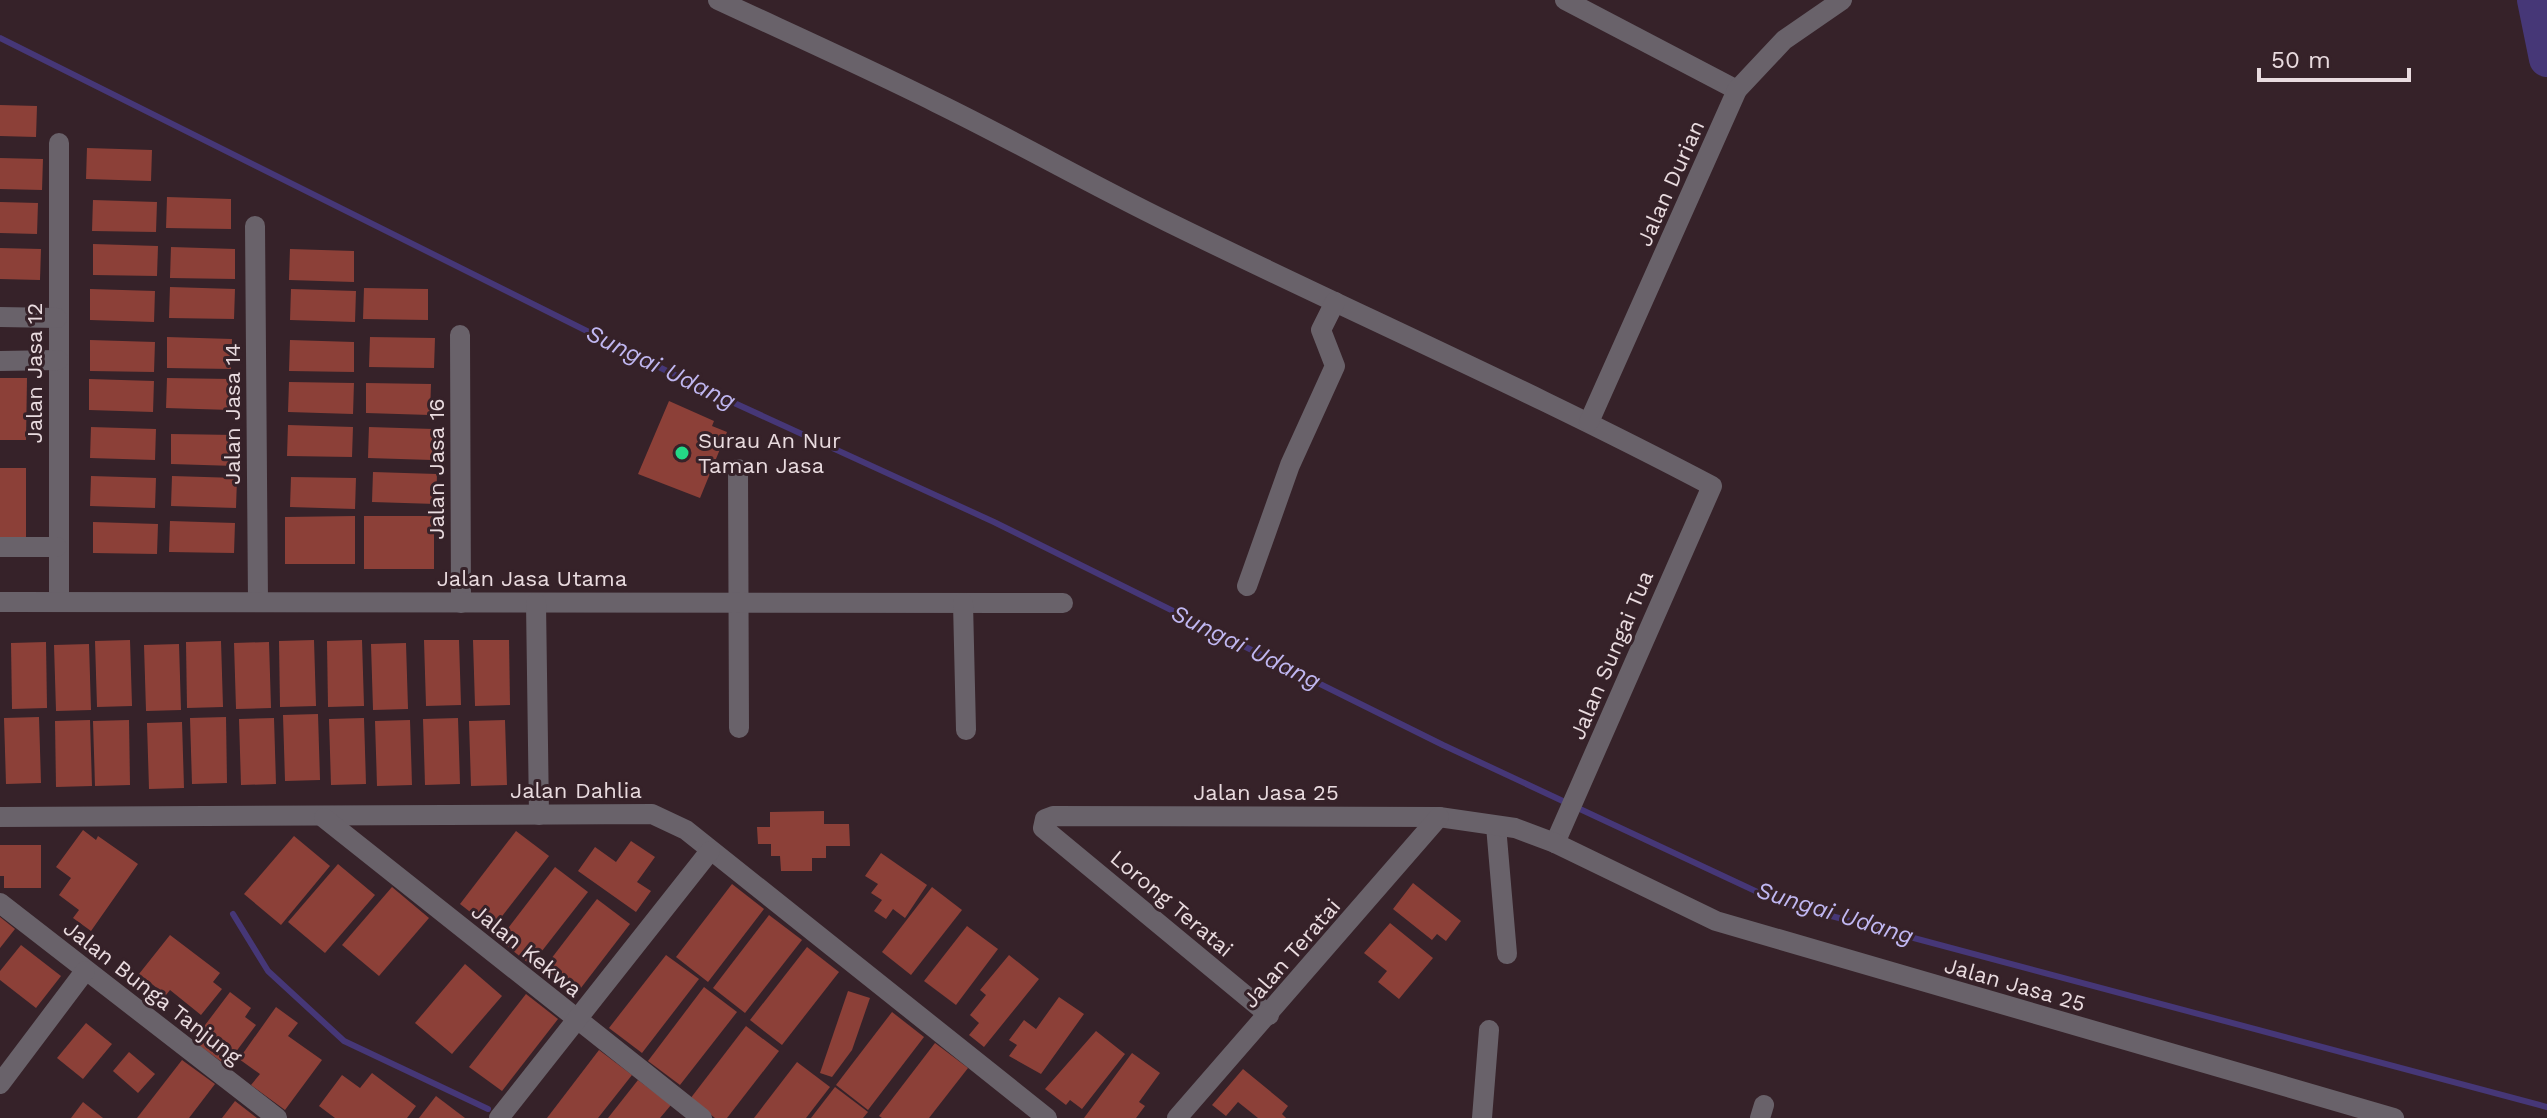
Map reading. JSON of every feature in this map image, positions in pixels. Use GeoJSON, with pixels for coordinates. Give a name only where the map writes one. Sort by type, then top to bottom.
{"type":"FeatureCollection","features":[{"type":"Feature","properties":{"kind":"street"},"geometry":{"type":"LineString","coordinates":[[718,0],[937,103],[1151,214],[1497,382],[1589,422]]}},
{"type":"Feature","properties":{"kind":"street"},"geometry":{"type":"LineString","coordinates":[[1565,0],[1737,90]]}},
{"type":"Feature","properties":{"kind":"street","name":"Jalan Durian"},"geometry":{"type":"LineString","coordinates":[[1589,422],[1737,90],[1784,40],[1842,0]]}},
{"type":"Feature","properties":{"kind":"street","name":"Jalan Jasa 12"},"geometry":{"type":"LineString","coordinates":[[59,143],[59,602]]}},
{"type":"Feature","properties":{"kind":"street","name":"Jalan Jasa 14"},"geometry":{"type":"LineString","coordinates":[[255,226],[258,602]]}},
{"type":"Feature","properties":{"kind":"street"},"geometry":{"type":"LineString","coordinates":[[1247,586],[1290,465],[1335,366],[1321,330],[1335,302]]}},
{"type":"Feature","properties":{"kind":"street"},"geometry":{"type":"LineString","coordinates":[[0,317],[57,318]]}},
{"type":"Feature","properties":{"kind":"street","name":"Jalan Jasa 16"},"geometry":{"type":"LineString","coordinates":[[460,335],[461,603]]}},
{"type":"Feature","properties":{"kind":"street"},"geometry":{"type":"LineString","coordinates":[[0,361],[58,360]]}},
{"type":"Feature","properties":{"kind":"street","name":"Jalan Sungai Tua"},"geometry":{"type":"LineString","coordinates":[[1555,843],[1712,486],[1589,422]]}},
{"type":"Feature","properties":{"kind":"street"},"geometry":{"type":"LineString","coordinates":[[738,469],[739,728]]}},
{"type":"Feature","properties":{"kind":"street"},"geometry":{"type":"LineString","coordinates":[[0,547],[57,547]]}},
{"type":"Feature","properties":{"kind":"street","name":"Jalan Jasa Utama"},"geometry":{"type":"LineString","coordinates":[[0,602],[1063,603]]}},
{"type":"Feature","properties":{"kind":"street"},"geometry":{"type":"LineString","coordinates":[[536,603],[539,815]]}},
{"type":"Feature","properties":{"kind":"street"},"geometry":{"type":"LineString","coordinates":[[963,603],[966,730]]}},
{"type":"Feature","properties":{"kind":"street","name":"Jalan Dahlia"},"geometry":{"type":"LineString","coordinates":[[0,817],[324,818],[652,814],[671,820],[1047,1118]]}},
{"type":"Feature","properties":{"kind":"street","name":"Jalan Jasa 25"},"geometry":{"type":"LineString","coordinates":[[1043,828],[1045,819],[1053,816],[1439,817],[1515,828],[1555,843],[1716,921],[2394,1118]]}},
{"type":"Feature","properties":{"kind":"street","name":"Jalan Teratai"},"geometry":{"type":"LineString","coordinates":[[1177,1118],[1439,817]]}},
{"type":"Feature","properties":{"kind":"street","name":"Jalan Kekwa"},"geometry":{"type":"LineString","coordinates":[[324,818],[702,1118]]}},
{"type":"Feature","properties":{"kind":"street"},"geometry":{"type":"LineString","coordinates":[[1496,826],[1507,954]]}},
{"type":"Feature","properties":{"kind":"street","name":"Lorong Teratai"},"geometry":{"type":"LineString","coordinates":[[1043,828],[1269,1015]]}},
{"type":"Feature","properties":{"kind":"street"},"geometry":{"type":"LineString","coordinates":[[499,1118],[710,851]]}},
{"type":"Feature","properties":{"kind":"street","name":"Jalan Bunga Tanjung"},"geometry":{"type":"LineString","coordinates":[[0,903],[277,1118]]}},
{"type":"Feature","properties":{"kind":"street"},"geometry":{"type":"LineString","coordinates":[[0,1084],[85,971]]}},
{"type":"Feature","properties":{"kind":"street"},"geometry":{"type":"LineString","coordinates":[[1482,1118],[1489,1030]]}},
{"type":"Feature","properties":{"kind":"building"},"geometry":{"type":"Polygon","coordinates":[[[0,105],[37,106],[36,137],[0,136],[0,105]]]}},
{"type":"Feature","properties":{"kind":"building"},"geometry":{"type":"Polygon","coordinates":[[[87,148],[152,150],[151,181],[86,179],[87,148]]]}},
{"type":"Feature","properties":{"kind":"building"},"geometry":{"type":"Polygon","coordinates":[[[0,158],[43,159],[42,190],[0,189],[0,158]]]}},
{"type":"Feature","properties":{"kind":"building"},"geometry":{"type":"Polygon","coordinates":[[[167,197],[231,199],[231,229],[166,228],[167,197]]]}},
{"type":"Feature","properties":{"kind":"building"},"geometry":{"type":"Polygon","coordinates":[[[93,200],[157,202],[156,232],[92,231],[93,200]]]}},
{"type":"Feature","properties":{"kind":"building"},"geometry":{"type":"Polygon","coordinates":[[[0,202],[38,203],[37,234],[0,233],[0,202]]]}},
{"type":"Feature","properties":{"kind":"building"},"geometry":{"type":"Polygon","coordinates":[[[93,244],[158,246],[157,276],[93,275],[93,244]]]}},
{"type":"Feature","properties":{"kind":"building"},"geometry":{"type":"Polygon","coordinates":[[[171,247],[235,249],[235,279],[170,278],[171,247]]]}},
{"type":"Feature","properties":{"kind":"building"},"geometry":{"type":"Polygon","coordinates":[[[0,248],[41,249],[40,280],[0,279],[0,248]]]}},
{"type":"Feature","properties":{"kind":"building"},"geometry":{"type":"Polygon","coordinates":[[[290,249],[354,251],[354,282],[289,280],[290,249]]]}},
{"type":"Feature","properties":{"kind":"building"},"geometry":{"type":"Polygon","coordinates":[[[170,287],[235,289],[234,319],[169,318],[170,287]]]}},
{"type":"Feature","properties":{"kind":"building"},"geometry":{"type":"Polygon","coordinates":[[[364,288],[428,289],[428,320],[363,319],[364,288]]]}},
{"type":"Feature","properties":{"kind":"building"},"geometry":{"type":"Polygon","coordinates":[[[90,289],[155,291],[154,322],[90,320],[90,289]]]}},
{"type":"Feature","properties":{"kind":"building"},"geometry":{"type":"Polygon","coordinates":[[[291,289],[356,291],[355,322],[290,320],[291,289]]]}},
{"type":"Feature","properties":{"kind":"building"},"geometry":{"type":"Polygon","coordinates":[[[167,337],[232,339],[231,369],[167,368],[167,337]]]}},
{"type":"Feature","properties":{"kind":"building"},"geometry":{"type":"Polygon","coordinates":[[[370,337],[435,338],[434,368],[369,367],[370,337]]]}},
{"type":"Feature","properties":{"kind":"building"},"geometry":{"type":"Polygon","coordinates":[[[90,340],[155,342],[154,372],[90,371],[90,340]]]}},
{"type":"Feature","properties":{"kind":"building"},"geometry":{"type":"Polygon","coordinates":[[[290,340],[354,342],[354,372],[289,371],[290,340]]]}},
{"type":"Feature","properties":{"kind":"building"},"geometry":{"type":"Polygon","coordinates":[[[0,378],[27,378],[26,440],[0,440],[0,378]]]}},
{"type":"Feature","properties":{"kind":"building"},"geometry":{"type":"Polygon","coordinates":[[[167,378],[231,379],[231,410],[166,408],[167,378]]]}},
{"type":"Feature","properties":{"kind":"building"},"geometry":{"type":"Polygon","coordinates":[[[89,379],[154,381],[153,412],[89,410],[89,379]]]}},
{"type":"Feature","properties":{"kind":"building"},"geometry":{"type":"Polygon","coordinates":[[[289,382],[354,383],[353,414],[288,412],[289,382]]]}},
{"type":"Feature","properties":{"kind":"building"},"geometry":{"type":"Polygon","coordinates":[[[366,383],[431,384],[430,415],[366,413],[366,383]]]}},
{"type":"Feature","properties":{"kind":"building","name":"Surau An Nur Taman Jasa"},"geometry":{"type":"Polygon","coordinates":[[[669,401],[714,421],[712,426],[727,432],[700,498],[638,474],[669,401]]]}},
{"type":"Feature","properties":{"kind":"building"},"geometry":{"type":"Polygon","coordinates":[[[288,425],[353,427],[352,457],[287,456],[288,425]]]}},
{"type":"Feature","properties":{"kind":"building"},"geometry":{"type":"Polygon","coordinates":[[[91,427],[156,429],[155,460],[90,458],[91,427]]]}},
{"type":"Feature","properties":{"kind":"building"},"geometry":{"type":"Polygon","coordinates":[[[369,427],[433,429],[432,460],[368,458],[369,427]]]}},
{"type":"Feature","properties":{"kind":"building"},"geometry":{"type":"Polygon","coordinates":[[[171,434],[236,435],[235,466],[171,464],[171,434]]]}},
{"type":"Feature","properties":{"kind":"building"},"geometry":{"type":"Polygon","coordinates":[[[0,468],[26,468],[26,540],[0,540],[0,468]]]}},
{"type":"Feature","properties":{"kind":"building"},"geometry":{"type":"Polygon","coordinates":[[[373,472],[437,474],[436,504],[372,502],[373,472]]]}},
{"type":"Feature","properties":{"kind":"building"},"geometry":{"type":"Polygon","coordinates":[[[91,476],[156,478],[155,508],[90,506],[91,476]]]}},
{"type":"Feature","properties":{"kind":"building"},"geometry":{"type":"Polygon","coordinates":[[[172,476],[237,478],[236,508],[171,506],[172,476]]]}},
{"type":"Feature","properties":{"kind":"building"},"geometry":{"type":"Polygon","coordinates":[[[291,477],[356,478],[355,509],[290,507],[291,477]]]}},
{"type":"Feature","properties":{"kind":"building"},"geometry":{"type":"Polygon","coordinates":[[[355,516],[355,564],[285,564],[285,517],[355,516]]]}},
{"type":"Feature","properties":{"kind":"building"},"geometry":{"type":"Polygon","coordinates":[[[364,516],[434,516],[434,569],[364,569],[364,516]]]}},
{"type":"Feature","properties":{"kind":"building"},"geometry":{"type":"Polygon","coordinates":[[[170,521],[235,523],[234,553],[169,552],[170,521]]]}},
{"type":"Feature","properties":{"kind":"building"},"geometry":{"type":"Polygon","coordinates":[[[93,522],[158,524],[157,554],[93,553],[93,522]]]}},
{"type":"Feature","properties":{"kind":"building"},"geometry":{"type":"Polygon","coordinates":[[[130,640],[132,706],[97,707],[95,641],[130,640]]]}},
{"type":"Feature","properties":{"kind":"building"},"geometry":{"type":"Polygon","coordinates":[[[314,640],[316,706],[280,707],[279,641],[314,640]]]}},
{"type":"Feature","properties":{"kind":"building"},"geometry":{"type":"Polygon","coordinates":[[[362,640],[364,706],[328,707],[327,641],[362,640]]]}},
{"type":"Feature","properties":{"kind":"building"},"geometry":{"type":"Polygon","coordinates":[[[424,640],[459,640],[461,705],[426,706],[424,640]]]}},
{"type":"Feature","properties":{"kind":"building"},"geometry":{"type":"Polygon","coordinates":[[[473,640],[509,640],[510,705],[475,706],[473,640]]]}},
{"type":"Feature","properties":{"kind":"building"},"geometry":{"type":"Polygon","coordinates":[[[221,641],[223,707],[187,708],[186,642],[221,641]]]}},
{"type":"Feature","properties":{"kind":"building"},"geometry":{"type":"Polygon","coordinates":[[[46,642],[47,708],[12,709],[11,643],[46,642]]]}},
{"type":"Feature","properties":{"kind":"building"},"geometry":{"type":"Polygon","coordinates":[[[269,642],[271,708],[236,709],[234,643],[269,642]]]}},
{"type":"Feature","properties":{"kind":"building"},"geometry":{"type":"Polygon","coordinates":[[[406,643],[408,709],[373,710],[371,644],[406,643]]]}},
{"type":"Feature","properties":{"kind":"building"},"geometry":{"type":"Polygon","coordinates":[[[89,644],[91,710],[56,711],[54,645],[89,644]]]}},
{"type":"Feature","properties":{"kind":"building"},"geometry":{"type":"Polygon","coordinates":[[[179,644],[181,710],[146,711],[144,645],[179,644]]]}},
{"type":"Feature","properties":{"kind":"building"},"geometry":{"type":"Polygon","coordinates":[[[318,714],[320,780],[285,781],[283,715],[318,714]]]}},
{"type":"Feature","properties":{"kind":"building"},"geometry":{"type":"Polygon","coordinates":[[[39,717],[41,783],[6,784],[4,718],[39,717]]]}},
{"type":"Feature","properties":{"kind":"building"},"geometry":{"type":"Polygon","coordinates":[[[226,717],[227,783],[192,784],[190,718],[226,717]]]}},
{"type":"Feature","properties":{"kind":"building"},"geometry":{"type":"Polygon","coordinates":[[[274,718],[276,784],[241,785],[239,719],[274,718]]]}},
{"type":"Feature","properties":{"kind":"building"},"geometry":{"type":"Polygon","coordinates":[[[364,718],[366,784],[331,785],[329,719],[364,718]]]}},
{"type":"Feature","properties":{"kind":"building"},"geometry":{"type":"Polygon","coordinates":[[[458,718],[460,784],[425,785],[423,719],[458,718]]]}},
{"type":"Feature","properties":{"kind":"building"},"geometry":{"type":"Polygon","coordinates":[[[90,720],[92,786],[56,787],[55,721],[90,720]]]}},
{"type":"Feature","properties":{"kind":"building"},"geometry":{"type":"Polygon","coordinates":[[[129,720],[130,785],[95,786],[93,721],[129,720]]]}},
{"type":"Feature","properties":{"kind":"building"},"geometry":{"type":"Polygon","coordinates":[[[410,720],[412,785],[377,786],[375,721],[410,720]]]}},
{"type":"Feature","properties":{"kind":"building"},"geometry":{"type":"Polygon","coordinates":[[[505,720],[507,785],[471,786],[469,721],[505,720]]]}},
{"type":"Feature","properties":{"kind":"building"},"geometry":{"type":"Polygon","coordinates":[[[182,722],[184,788],[149,789],[147,723],[182,722]]]}},
{"type":"Feature","properties":{"kind":"building"},"geometry":{"type":"Polygon","coordinates":[[[824,811],[824,824],[849,824],[850,846],[826,846],[826,858],[812,858],[812,871],[781,871],[780,856],[771,856],[771,844],[758,844],[757,827],[770,827],[770,812],[824,811]]]}},
{"type":"Feature","properties":{"kind":"building"},"geometry":{"type":"Polygon","coordinates":[[[83,830],[96,840],[98,836],[138,864],[91,931],[73,918],[79,910],[59,895],[71,878],[56,867],[83,830]]]}},
{"type":"Feature","properties":{"kind":"building"},"geometry":{"type":"Polygon","coordinates":[[[516,831],[549,856],[492,929],[460,904],[516,831]]]}},
{"type":"Feature","properties":{"kind":"building"},"geometry":{"type":"Polygon","coordinates":[[[294,836],[330,866],[281,925],[244,894],[294,836]]]}},
{"type":"Feature","properties":{"kind":"building"},"geometry":{"type":"Polygon","coordinates":[[[631,841],[655,857],[637,882],[651,891],[636,912],[578,871],[595,847],[616,862],[631,841]]]}},
{"type":"Feature","properties":{"kind":"building"},"geometry":{"type":"Polygon","coordinates":[[[0,845],[41,845],[41,888],[4,888],[4,876],[0,876],[0,845]]]}},
{"type":"Feature","properties":{"kind":"building"},"geometry":{"type":"Polygon","coordinates":[[[881,853],[927,885],[905,918],[893,909],[886,919],[874,911],[882,900],[871,893],[878,884],[865,876],[881,853]]]}},
{"type":"Feature","properties":{"kind":"building"},"geometry":{"type":"Polygon","coordinates":[[[338,864],[375,895],[325,953],[288,922],[338,864]]]}},
{"type":"Feature","properties":{"kind":"building"},"geometry":{"type":"Polygon","coordinates":[[[555,867],[588,892],[531,965],[499,940],[555,867]]]}},
{"type":"Feature","properties":{"kind":"building"},"geometry":{"type":"Polygon","coordinates":[[[1413,883],[1461,921],[1446,941],[1437,934],[1432,940],[1393,909],[1413,883]]]}},
{"type":"Feature","properties":{"kind":"building"},"geometry":{"type":"Polygon","coordinates":[[[732,884],[764,909],[708,982],[676,957],[732,884]]]}},
{"type":"Feature","properties":{"kind":"building"},"geometry":{"type":"Polygon","coordinates":[[[392,887],[429,918],[379,976],[342,945],[392,887]]]}},
{"type":"Feature","properties":{"kind":"building"},"geometry":{"type":"Polygon","coordinates":[[[932,887],[962,910],[911,975],[882,952],[932,887]]]}},
{"type":"Feature","properties":{"kind":"building"},"geometry":{"type":"Polygon","coordinates":[[[597,899],[630,924],[574,997],[541,972],[597,899]]]}},
{"type":"Feature","properties":{"kind":"building"},"geometry":{"type":"Polygon","coordinates":[[[769,915],[802,940],[745,1013],[713,988],[769,915]]]}},
{"type":"Feature","properties":{"kind":"building"},"geometry":{"type":"Polygon","coordinates":[[[0,917],[15,929],[0,948],[0,917]]]}},
{"type":"Feature","properties":{"kind":"building"},"geometry":{"type":"Polygon","coordinates":[[[1390,923],[1433,958],[1399,999],[1378,982],[1387,971],[1364,953],[1390,923]]]}},
{"type":"Feature","properties":{"kind":"building"},"geometry":{"type":"Polygon","coordinates":[[[967,926],[998,949],[956,1005],[924,981],[967,926]]]}},
{"type":"Feature","properties":{"kind":"building"},"geometry":{"type":"Polygon","coordinates":[[[170,935],[220,973],[213,982],[222,989],[201,1015],[170,990],[166,995],[139,974],[170,935]]]}},
{"type":"Feature","properties":{"kind":"building"},"geometry":{"type":"Polygon","coordinates":[[[21,945],[61,976],[36,1008],[0,980],[0,971],[21,945]]]}},
{"type":"Feature","properties":{"kind":"building"},"geometry":{"type":"Polygon","coordinates":[[[807,947],[839,972],[782,1045],[750,1020],[807,947]]]}},
{"type":"Feature","properties":{"kind":"building"},"geometry":{"type":"Polygon","coordinates":[[[666,955],[699,979],[642,1053],[609,1028],[666,955]]]}},
{"type":"Feature","properties":{"kind":"building"},"geometry":{"type":"Polygon","coordinates":[[[1009,955],[1039,979],[984,1047],[969,1035],[979,1023],[970,1015],[986,995],[980,990],[1009,955]]]}},
{"type":"Feature","properties":{"kind":"building"},"geometry":{"type":"Polygon","coordinates":[[[465,964],[502,996],[452,1054],[415,1023],[465,964]]]}},
{"type":"Feature","properties":{"kind":"building"},"geometry":{"type":"Polygon","coordinates":[[[704,987],[737,1012],[680,1085],[648,1061],[704,987]]]}},
{"type":"Feature","properties":{"kind":"building"},"geometry":{"type":"Polygon","coordinates":[[[848,991],[870,998],[852,1050],[832,1077],[820,1073],[848,991]]]}},
{"type":"Feature","properties":{"kind":"building"},"geometry":{"type":"Polygon","coordinates":[[[230,992],[251,1008],[245,1017],[256,1025],[226,1065],[193,1041],[230,992]]]}},
{"type":"Feature","properties":{"kind":"building"},"geometry":{"type":"Polygon","coordinates":[[[526,994],[558,1019],[502,1091],[469,1067],[526,994]]]}},
{"type":"Feature","properties":{"kind":"building"},"geometry":{"type":"Polygon","coordinates":[[[1059,997],[1084,1014],[1041,1074],[1009,1056],[1017,1045],[1009,1040],[1024,1020],[1036,1029],[1059,997]]]}},
{"type":"Feature","properties":{"kind":"building"},"geometry":{"type":"Polygon","coordinates":[[[276,1007],[298,1023],[288,1036],[322,1060],[285,1110],[251,1085],[260,1074],[239,1059],[276,1007]]]}},
{"type":"Feature","properties":{"kind":"building"},"geometry":{"type":"Polygon","coordinates":[[[892,1012],[924,1037],[868,1110],[836,1085],[892,1012]]]}},
{"type":"Feature","properties":{"kind":"building"},"geometry":{"type":"Polygon","coordinates":[[[86,1023],[112,1044],[83,1079],[57,1058],[86,1023]]]}},
{"type":"Feature","properties":{"kind":"building"},"geometry":{"type":"Polygon","coordinates":[[[746,1026],[779,1051],[727,1118],[715,1118],[690,1099],[746,1026]]]}},
{"type":"Feature","properties":{"kind":"building"},"geometry":{"type":"Polygon","coordinates":[[[1096,1031],[1125,1054],[1082,1109],[1070,1100],[1066,1105],[1045,1089],[1096,1031]]]}},
{"type":"Feature","properties":{"kind":"building"},"geometry":{"type":"Polygon","coordinates":[[[935,1043],[968,1068],[929,1118],[879,1116],[935,1043]]]}},
{"type":"Feature","properties":{"kind":"building"},"geometry":{"type":"Polygon","coordinates":[[[599,1050],[632,1075],[598,1118],[547,1118],[599,1050]]]}},
{"type":"Feature","properties":{"kind":"building"},"geometry":{"type":"Polygon","coordinates":[[[129,1052],[155,1074],[138,1093],[113,1071],[129,1052]]]}},
{"type":"Feature","properties":{"kind":"building"},"geometry":{"type":"Polygon","coordinates":[[[1132,1053],[1160,1073],[1139,1102],[1145,1106],[1136,1118],[1084,1118],[1132,1053]]]}},
{"type":"Feature","properties":{"kind":"building"},"geometry":{"type":"Polygon","coordinates":[[[182,1060],[215,1084],[189,1118],[137,1118],[182,1060]]]}},
{"type":"Feature","properties":{"kind":"building"},"geometry":{"type":"Polygon","coordinates":[[[797,1062],[830,1087],[806,1118],[754,1118],[797,1062]]]}},
{"type":"Feature","properties":{"kind":"building"},"geometry":{"type":"Polygon","coordinates":[[[1243,1069],[1288,1106],[1282,1114],[1286,1118],[1258,1118],[1238,1102],[1226,1116],[1212,1105],[1243,1069]]]}},
{"type":"Feature","properties":{"kind":"building"},"geometry":{"type":"Polygon","coordinates":[[[372,1073],[416,1106],[407,1118],[335,1118],[319,1106],[342,1075],[360,1088],[372,1073]]]}},
{"type":"Feature","properties":{"kind":"building"},"geometry":{"type":"Polygon","coordinates":[[[638,1080],[671,1105],[660,1118],[608,1118],[638,1080]]]}},
{"type":"Feature","properties":{"kind":"building"},"geometry":{"type":"Polygon","coordinates":[[[835,1087],[868,1112],[863,1118],[811,1118],[835,1087]]]}},
{"type":"Feature","properties":{"kind":"building"},"geometry":{"type":"Polygon","coordinates":[[[436,1096],[465,1118],[419,1118],[436,1096]]]}},
{"type":"Feature","properties":{"kind":"building"},"geometry":{"type":"Polygon","coordinates":[[[235,1101],[257,1118],[222,1118],[235,1101]]]}},
{"type":"Feature","properties":{"kind":"building"},"geometry":{"type":"Polygon","coordinates":[[[83,1102],[103,1118],[71,1118],[83,1102]]]}},
{"type":"Feature","properties":{"kind":"waterway"},"geometry":{"type":"LineString","coordinates":[[2535,0],[2547,59]]}},
{"type":"Feature","properties":{"kind":"waterway","name":"Sungai Udang"},"geometry":{"type":"LineString","coordinates":[[0,38],[695,385],[994,522],[1443,745],[1779,902],[2547,1107]]}},
{"type":"Feature","properties":{"kind":"waterway","name":"Sungai Udang"},"geometry":{"type":"LineString","coordinates":[[233,914],[268,971],[344,1041],[488,1109]]}},
{"type":"Feature","properties":{"kind":"place","name":"Surau An Nur Taman Jasa"},"geometry":{"type":"Point","coordinates":[682,453]}}]}
